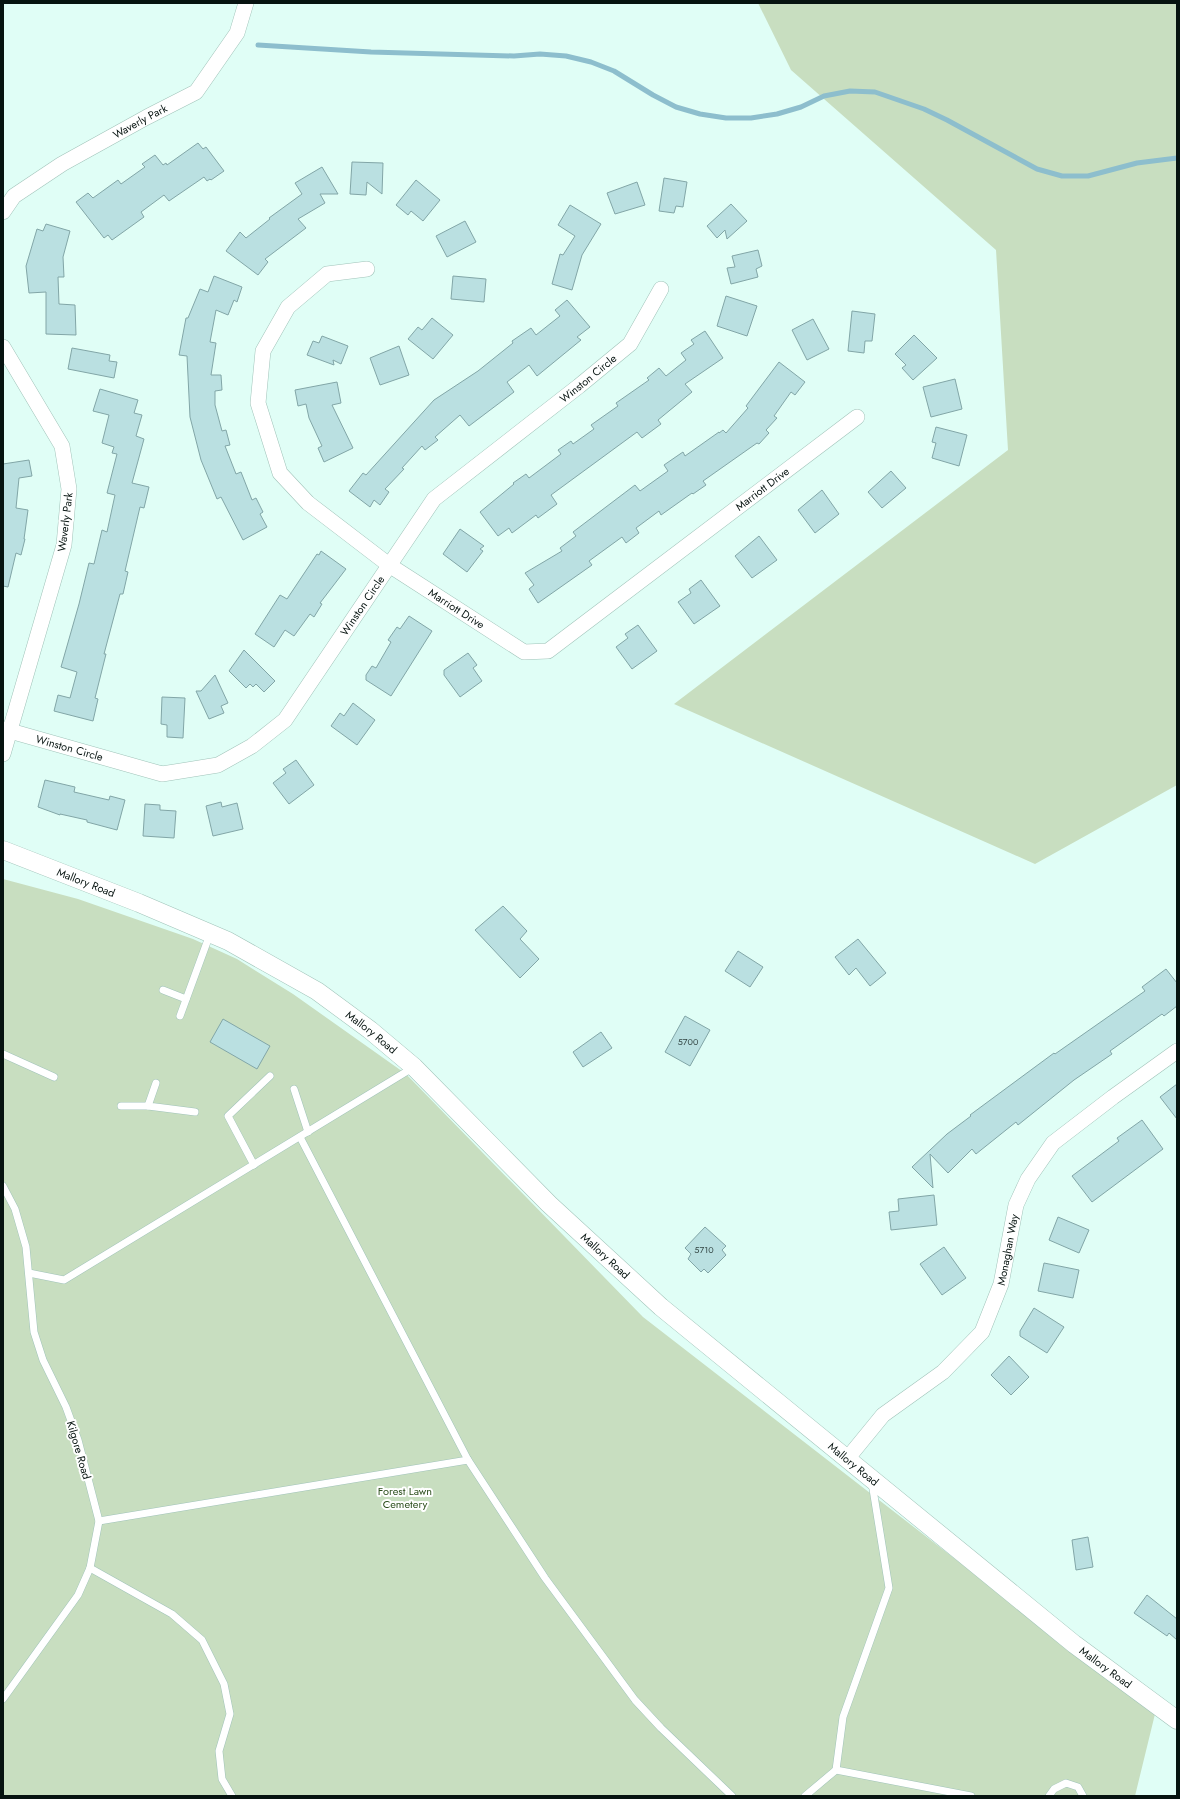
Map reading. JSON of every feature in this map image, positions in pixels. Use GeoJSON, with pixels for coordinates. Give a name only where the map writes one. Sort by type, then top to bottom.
{"type":"FeatureCollection","features":[{"type":"Feature","properties":{"kind":"street","name":"Waverly Park"},"geometry":{"type":"LineString","coordinates":[[3,212],[14,196],[62,164],[147,116],[196,92],[237,33],[246,3]]}},
{"type":"Feature","properties":{"kind":"street","name":"Marriott Drive"},"geometry":{"type":"LineString","coordinates":[[368,269],[327,274],[288,307],[263,351],[258,403],[280,473],[308,503],[389,565],[524,652],[548,651],[857,417]]}},
{"type":"Feature","properties":{"kind":"street","name":"Winston Circle"},"geometry":{"type":"LineString","coordinates":[[6,730],[162,774],[218,765],[252,746],[285,720],[434,499],[579,386],[630,344],[661,289]]}},
{"type":"Feature","properties":{"kind":"street","name":"Waverly Park"},"geometry":{"type":"LineString","coordinates":[[3,347],[62,446],[69,489],[64,546],[6,730],[3,754]]}},
{"type":"Feature","properties":{"kind":"street","name":"Mallory Road"},"geometry":{"type":"LineString","coordinates":[[3,850],[139,903],[228,941],[317,992],[370,1030],[414,1067],[549,1204],[661,1307],[1074,1644],[1177,1720]]}},
{"type":"Feature","properties":{"kind":"street","name":"Monaghan Way"},"geometry":{"type":"LineString","coordinates":[[847,1459],[883,1415],[943,1372],[982,1332],[1001,1284],[1016,1205],[1028,1179],[1053,1143],[1177,1051]]}},
{"type":"Feature","properties":{"kind":"lane"},"geometry":{"type":"LineString","coordinates":[[180,1016],[210,933]]}},
{"type":"Feature","properties":{"kind":"lane"},"geometry":{"type":"LineString","coordinates":[[163,990],[186,999]]}},
{"type":"Feature","properties":{"kind":"lane"},"geometry":{"type":"LineString","coordinates":[[3,1054],[54,1078]]}},
{"type":"Feature","properties":{"kind":"lane"},"geometry":{"type":"LineString","coordinates":[[28,1273],[64,1280],[414,1067]]}},
{"type":"Feature","properties":{"kind":"lane"},"geometry":{"type":"LineString","coordinates":[[254,1165],[228,1116],[270,1076]]}},
{"type":"Feature","properties":{"kind":"lane"},"geometry":{"type":"LineString","coordinates":[[148,1106],[156,1083]]}},
{"type":"Feature","properties":{"kind":"lane"},"geometry":{"type":"LineString","coordinates":[[294,1089],[308,1132]]}},
{"type":"Feature","properties":{"kind":"lane"},"geometry":{"type":"LineString","coordinates":[[121,1106],[148,1106],[195,1112]]}},
{"type":"Feature","properties":{"kind":"lane"},"geometry":{"type":"LineString","coordinates":[[300,1137],[468,1460],[545,1578],[635,1700],[661,1728],[732,1796]]}},
{"type":"Feature","properties":{"kind":"lane","name":"Kilgore Road"},"geometry":{"type":"LineString","coordinates":[[3,1186],[15,1209],[26,1246],[34,1332],[43,1360],[66,1407],[78,1440],[99,1521],[90,1568],[78,1595],[3,1699]]}},
{"type":"Feature","properties":{"kind":"lane"},"geometry":{"type":"LineString","coordinates":[[99,1521],[468,1460]]}},
{"type":"Feature","properties":{"kind":"lane"},"geometry":{"type":"LineString","coordinates":[[805,1796],[836,1770],[843,1717],[889,1588],[871,1478]]}},
{"type":"Feature","properties":{"kind":"lane"},"geometry":{"type":"LineString","coordinates":[[90,1568],[172,1614],[202,1640],[224,1684],[230,1714],[219,1751],[222,1779],[232,1796]]}},
{"type":"Feature","properties":{"kind":"lane"},"geometry":{"type":"LineString","coordinates":[[836,1770],[971,1796]]}},
{"type":"Feature","properties":{"kind":"lane"},"geometry":{"type":"LineString","coordinates":[[1049,1796],[1054,1789],[1066,1783],[1078,1787],[1083,1796]]}},
{"type":"Feature","properties":{"kind":"green space"},"geometry":{"type":"Polygon","coordinates":[[[758,3],[1177,3],[1177,785],[1035,864],[674,704],[1008,450],[996,250],[791,70],[758,3]]]}},
{"type":"Feature","properties":{"kind":"green space","name":"Forest Lawn Cemetery"},"geometry":{"type":"Polygon","coordinates":[[[3,879],[78,899],[193,939],[237,959],[293,994],[406,1074],[643,1317],[1155,1714],[1135,1796],[3,1796],[3,879]]]}},
{"type":"Feature","properties":{"kind":"building"},"geometry":{"type":"Polygon","coordinates":[[[198,143],[203,149],[206,147],[224,171],[211,180],[210,179],[207,181],[204,177],[169,201],[164,195],[141,212],[144,217],[112,240],[108,235],[104,238],[76,202],[88,193],[93,198],[118,180],[121,184],[145,167],[142,164],[155,155],[163,165],[166,163],[167,165],[198,143]]]}},
{"type":"Feature","properties":{"kind":"building"},"geometry":{"type":"Polygon","coordinates":[[[352,162],[383,163],[382,194],[367,182],[366,195],[350,194],[352,162]]]}},
{"type":"Feature","properties":{"kind":"building"},"geometry":{"type":"Polygon","coordinates":[[[322,167],[338,194],[320,194],[325,203],[298,219],[306,228],[265,259],[268,262],[258,275],[226,251],[240,232],[246,238],[270,219],[269,218],[302,194],[295,183],[322,167]]]}},
{"type":"Feature","properties":{"kind":"building"},"geometry":{"type":"Polygon","coordinates":[[[664,178],[687,182],[683,207],[676,206],[674,213],[659,211],[664,178]]]}},
{"type":"Feature","properties":{"kind":"building"},"geometry":{"type":"Polygon","coordinates":[[[416,180],[440,200],[423,221],[411,211],[408,215],[396,205],[416,180]]]}},
{"type":"Feature","properties":{"kind":"building"},"geometry":{"type":"Polygon","coordinates":[[[637,182],[645,205],[615,214],[607,193],[637,182]]]}},
{"type":"Feature","properties":{"kind":"building"},"geometry":{"type":"Polygon","coordinates":[[[731,204],[747,221],[727,239],[725,230],[717,238],[707,226],[731,204]]]}},
{"type":"Feature","properties":{"kind":"building"},"geometry":{"type":"Polygon","coordinates":[[[570,205],[601,224],[582,255],[572,290],[552,284],[560,254],[563,255],[575,236],[558,225],[570,205]]]}},
{"type":"Feature","properties":{"kind":"building"},"geometry":{"type":"Polygon","coordinates":[[[465,221],[476,242],[447,257],[436,236],[465,221]]]}},
{"type":"Feature","properties":{"kind":"building"},"geometry":{"type":"Polygon","coordinates":[[[46,224],[70,231],[63,257],[64,277],[58,277],[59,304],[75,305],[76,335],[46,334],[46,292],[29,293],[26,266],[37,229],[43,231],[46,224]]]}},
{"type":"Feature","properties":{"kind":"building"},"geometry":{"type":"Polygon","coordinates":[[[758,250],[762,266],[756,269],[758,277],[731,284],[727,268],[735,267],[732,256],[758,250]]]}},
{"type":"Feature","properties":{"kind":"building"},"geometry":{"type":"Polygon","coordinates":[[[214,276],[242,287],[237,302],[234,300],[228,315],[216,310],[210,342],[216,343],[211,375],[221,375],[222,390],[215,391],[215,405],[222,431],[226,430],[230,445],[225,446],[236,474],[241,472],[252,500],[256,498],[263,512],[260,514],[267,527],[243,540],[221,497],[217,499],[201,460],[190,417],[187,356],[179,355],[186,318],[188,318],[200,289],[208,292],[214,276]]]}},
{"type":"Feature","properties":{"kind":"building"},"geometry":{"type":"Polygon","coordinates":[[[453,276],[486,279],[484,302],[451,299],[453,276]]]}},
{"type":"Feature","properties":{"kind":"building"},"geometry":{"type":"Polygon","coordinates":[[[726,296],[757,306],[747,336],[717,326],[726,296]]]}},
{"type":"Feature","properties":{"kind":"building"},"geometry":{"type":"Polygon","coordinates":[[[567,300],[590,327],[577,337],[581,340],[537,376],[529,365],[507,382],[514,392],[469,426],[460,415],[435,437],[438,440],[425,450],[422,446],[402,468],[404,469],[385,489],[389,492],[380,505],[374,500],[370,507],[349,491],[363,473],[366,475],[434,400],[478,371],[513,343],[512,341],[531,328],[536,335],[560,316],[555,310],[567,300]]]}},
{"type":"Feature","properties":{"kind":"building"},"geometry":{"type":"Polygon","coordinates":[[[852,311],[875,314],[872,341],[865,341],[864,353],[848,351],[852,311]]]}},
{"type":"Feature","properties":{"kind":"building"},"geometry":{"type":"Polygon","coordinates":[[[432,318],[453,335],[433,359],[408,339],[418,327],[422,330],[432,318]]]}},
{"type":"Feature","properties":{"kind":"building"},"geometry":{"type":"Polygon","coordinates":[[[813,319],[829,349],[807,360],[792,330],[813,319]]]}},
{"type":"Feature","properties":{"kind":"building"},"geometry":{"type":"Polygon","coordinates":[[[705,331],[723,358],[685,384],[692,392],[658,420],[661,424],[642,438],[637,432],[551,495],[557,504],[538,518],[536,515],[512,533],[509,528],[498,536],[480,512],[514,484],[513,483],[526,474],[529,478],[561,454],[558,450],[571,441],[573,444],[594,429],[591,425],[618,406],[616,403],[649,380],[647,378],[659,368],[666,376],[686,360],[681,353],[694,344],[691,340],[705,331]]]}},
{"type":"Feature","properties":{"kind":"building"},"geometry":{"type":"Polygon","coordinates":[[[914,335],[937,358],[913,380],[902,368],[906,365],[895,354],[914,335]]]}},
{"type":"Feature","properties":{"kind":"building"},"geometry":{"type":"Polygon","coordinates":[[[322,336],[348,346],[341,364],[333,360],[334,365],[307,355],[313,341],[319,343],[322,336]]]}},
{"type":"Feature","properties":{"kind":"building"},"geometry":{"type":"Polygon","coordinates":[[[399,346],[409,375],[380,385],[370,358],[399,346]]]}},
{"type":"Feature","properties":{"kind":"building"},"geometry":{"type":"Polygon","coordinates":[[[72,348],[110,355],[109,361],[117,362],[114,378],[68,369],[72,348]]]}},
{"type":"Feature","properties":{"kind":"building"},"geometry":{"type":"Polygon","coordinates":[[[779,362],[805,382],[795,395],[791,392],[774,416],[777,418],[766,430],[769,433],[759,444],[757,443],[703,481],[706,485],[693,494],[692,493],[661,515],[659,511],[636,528],[639,533],[626,543],[622,537],[589,561],[592,565],[538,603],[529,589],[534,585],[525,573],[562,551],[560,548],[576,536],[573,532],[635,485],[640,491],[668,471],[664,465],[680,454],[683,452],[685,456],[723,430],[726,433],[748,408],[746,406],[779,362]]]}},
{"type":"Feature","properties":{"kind":"building"},"geometry":{"type":"Polygon","coordinates":[[[955,379],[962,409],[931,417],[923,387],[955,379]]]}},
{"type":"Feature","properties":{"kind":"building"},"geometry":{"type":"Polygon","coordinates":[[[337,382],[341,403],[332,405],[353,448],[324,462],[318,448],[322,446],[309,418],[306,404],[298,406],[295,390],[337,382]]]}},
{"type":"Feature","properties":{"kind":"building"},"geometry":{"type":"Polygon","coordinates":[[[100,389],[138,400],[134,413],[142,415],[136,436],[144,439],[132,483],[149,487],[144,508],[140,507],[125,571],[128,572],[123,594],[120,594],[104,654],[106,654],[95,698],[98,699],[93,721],[54,711],[58,695],[70,698],[77,672],[61,667],[89,563],[94,564],[102,530],[107,532],[115,495],[107,493],[117,454],[112,453],[114,447],[102,443],[109,415],[93,411],[100,389]]]}},
{"type":"Feature","properties":{"kind":"building"},"geometry":{"type":"Polygon","coordinates":[[[936,427],[967,435],[959,466],[932,458],[936,443],[932,442],[936,427]]]}},
{"type":"Feature","properties":{"kind":"building"},"geometry":{"type":"Polygon","coordinates":[[[29,460],[32,476],[19,478],[16,508],[28,510],[25,539],[21,555],[16,553],[8,587],[3,586],[3,464],[29,460]]]}},
{"type":"Feature","properties":{"kind":"building"},"geometry":{"type":"Polygon","coordinates":[[[891,471],[906,488],[882,508],[868,492],[891,471]]]}},
{"type":"Feature","properties":{"kind":"building"},"geometry":{"type":"Polygon","coordinates":[[[822,490],[839,514],[815,533],[798,510],[822,490]]]}},
{"type":"Feature","properties":{"kind":"building"},"geometry":{"type":"Polygon","coordinates":[[[460,529],[484,546],[480,549],[483,551],[467,572],[443,554],[460,529]]]}},
{"type":"Feature","properties":{"kind":"building"},"geometry":{"type":"Polygon","coordinates":[[[759,536],[777,560],[752,578],[735,556],[759,536]]]}},
{"type":"Feature","properties":{"kind":"building"},"geometry":{"type":"Polygon","coordinates":[[[321,551],[346,569],[320,603],[322,604],[314,617],[310,614],[294,636],[285,630],[274,647],[255,634],[280,595],[287,599],[317,554],[319,555],[321,551]]]}},
{"type":"Feature","properties":{"kind":"building"},"geometry":{"type":"Polygon","coordinates":[[[701,580],[720,606],[694,624],[678,602],[691,593],[689,589],[701,580]]]}},
{"type":"Feature","properties":{"kind":"building"},"geometry":{"type":"Polygon","coordinates":[[[409,616],[432,631],[391,696],[366,680],[366,675],[372,666],[376,668],[391,642],[388,640],[397,627],[400,629],[409,616]]]}},
{"type":"Feature","properties":{"kind":"building"},"geometry":{"type":"Polygon","coordinates":[[[638,625],[657,651],[632,669],[616,647],[628,638],[625,634],[638,625]]]}},
{"type":"Feature","properties":{"kind":"building"},"geometry":{"type":"Polygon","coordinates":[[[244,650],[275,681],[264,692],[256,684],[253,687],[250,684],[246,688],[229,671],[244,650]]]}},
{"type":"Feature","properties":{"kind":"building"},"geometry":{"type":"Polygon","coordinates":[[[468,653],[477,665],[473,668],[482,681],[460,697],[444,675],[444,670],[468,653]]]}},
{"type":"Feature","properties":{"kind":"building"},"geometry":{"type":"Polygon","coordinates":[[[215,675],[228,703],[221,706],[224,713],[209,719],[196,691],[201,691],[215,675]]]}},
{"type":"Feature","properties":{"kind":"building"},"geometry":{"type":"Polygon","coordinates":[[[162,697],[185,698],[183,738],[167,737],[167,725],[161,724],[162,697]]]}},
{"type":"Feature","properties":{"kind":"building"},"geometry":{"type":"Polygon","coordinates":[[[353,703],[375,720],[357,745],[331,726],[340,713],[344,716],[353,703]]]}},
{"type":"Feature","properties":{"kind":"building"},"geometry":{"type":"Polygon","coordinates":[[[296,760],[314,785],[289,804],[273,783],[286,773],[283,769],[296,760]]]}},
{"type":"Feature","properties":{"kind":"building"},"geometry":{"type":"Polygon","coordinates":[[[45,780],[75,787],[74,792],[109,800],[110,796],[125,800],[117,830],[87,822],[87,820],[60,815],[38,807],[45,780]]]}},
{"type":"Feature","properties":{"kind":"building"},"geometry":{"type":"Polygon","coordinates":[[[221,802],[222,807],[237,803],[243,829],[213,836],[206,806],[221,802]]]}},
{"type":"Feature","properties":{"kind":"building"},"geometry":{"type":"Polygon","coordinates":[[[145,804],[160,805],[160,810],[176,811],[174,838],[143,836],[145,804]]]}},
{"type":"Feature","properties":{"kind":"building"},"geometry":{"type":"Polygon","coordinates":[[[503,906],[527,931],[520,939],[539,959],[520,978],[475,930],[503,906]]]}},
{"type":"Feature","properties":{"kind":"building"},"geometry":{"type":"Polygon","coordinates":[[[858,939],[886,973],[870,986],[856,968],[849,975],[835,957],[858,939]]]}},
{"type":"Feature","properties":{"kind":"building"},"geometry":{"type":"Polygon","coordinates":[[[738,951],[763,967],[750,987],[725,971],[738,951]]]}},
{"type":"Feature","properties":{"kind":"building"},"geometry":{"type":"Polygon","coordinates":[[[1166,969],[1177,983],[1177,1006],[1164,1016],[1162,1014],[1110,1051],[1112,1054],[1074,1080],[1018,1125],[1016,1122],[976,1154],[972,1149],[948,1173],[930,1154],[933,1188],[912,1167],[947,1134],[971,1116],[970,1115],[1054,1053],[1055,1054],[1145,991],[1142,987],[1166,969]]]}},
{"type":"Feature","properties":{"kind":"building"},"geometry":{"type":"Polygon","coordinates":[[[685,1016],[710,1030],[690,1066],[665,1052],[685,1016]]]}},
{"type":"Feature","properties":{"kind":"building"},"geometry":{"type":"Polygon","coordinates":[[[223,1019],[270,1046],[257,1069],[210,1042],[223,1019]]]}},
{"type":"Feature","properties":{"kind":"building"},"geometry":{"type":"Polygon","coordinates":[[[601,1032],[612,1048],[583,1067],[573,1052],[601,1032]]]}},
{"type":"Feature","properties":{"kind":"building"},"geometry":{"type":"Polygon","coordinates":[[[1177,1084],[1177,1119],[1160,1097],[1177,1084]]]}},
{"type":"Feature","properties":{"kind":"building"},"geometry":{"type":"Polygon","coordinates":[[[1142,1120],[1163,1149],[1092,1202],[1072,1176],[1119,1141],[1117,1138],[1142,1120]]]}},
{"type":"Feature","properties":{"kind":"building"},"geometry":{"type":"Polygon","coordinates":[[[934,1195],[937,1225],[891,1230],[889,1212],[899,1211],[898,1199],[934,1195]]]}},
{"type":"Feature","properties":{"kind":"building"},"geometry":{"type":"Polygon","coordinates":[[[1058,1217],[1089,1230],[1079,1253],[1049,1240],[1058,1217]]]}},
{"type":"Feature","properties":{"kind":"building"},"geometry":{"type":"Polygon","coordinates":[[[705,1227],[726,1246],[722,1250],[726,1255],[708,1273],[704,1269],[701,1272],[688,1259],[691,1254],[685,1248],[705,1227]]]}},
{"type":"Feature","properties":{"kind":"building"},"geometry":{"type":"Polygon","coordinates":[[[944,1247],[966,1278],[942,1295],[920,1264],[944,1247]]]}},
{"type":"Feature","properties":{"kind":"building"},"geometry":{"type":"Polygon","coordinates":[[[1044,1263],[1079,1270],[1073,1298],[1038,1291],[1044,1263]]]}},
{"type":"Feature","properties":{"kind":"building"},"geometry":{"type":"Polygon","coordinates":[[[1034,1308],[1064,1327],[1047,1353],[1020,1336],[1020,1331],[1034,1308]]]}},
{"type":"Feature","properties":{"kind":"building"},"geometry":{"type":"Polygon","coordinates":[[[1009,1356],[1029,1377],[1011,1395],[991,1375],[1009,1356]]]}},
{"type":"Feature","properties":{"kind":"building"},"geometry":{"type":"Polygon","coordinates":[[[1088,1537],[1093,1567],[1076,1570],[1072,1540],[1088,1537]]]}},
{"type":"Feature","properties":{"kind":"building"},"geometry":{"type":"Polygon","coordinates":[[[1147,1595],[1177,1619],[1177,1640],[1169,1633],[1167,1636],[1134,1613],[1147,1595]]]}},
{"type":"Feature","properties":{"kind":"waterway"},"geometry":{"type":"LineString","coordinates":[[258,45],[371,52],[514,56],[540,54],[566,56],[591,62],[614,71],[676,107],[700,114],[726,118],[751,118],[777,114],[801,107],[824,96],[850,91],[875,92],[924,109],[1037,169],[1062,176],[1088,176],[1137,163],[1177,158]]}}]}
